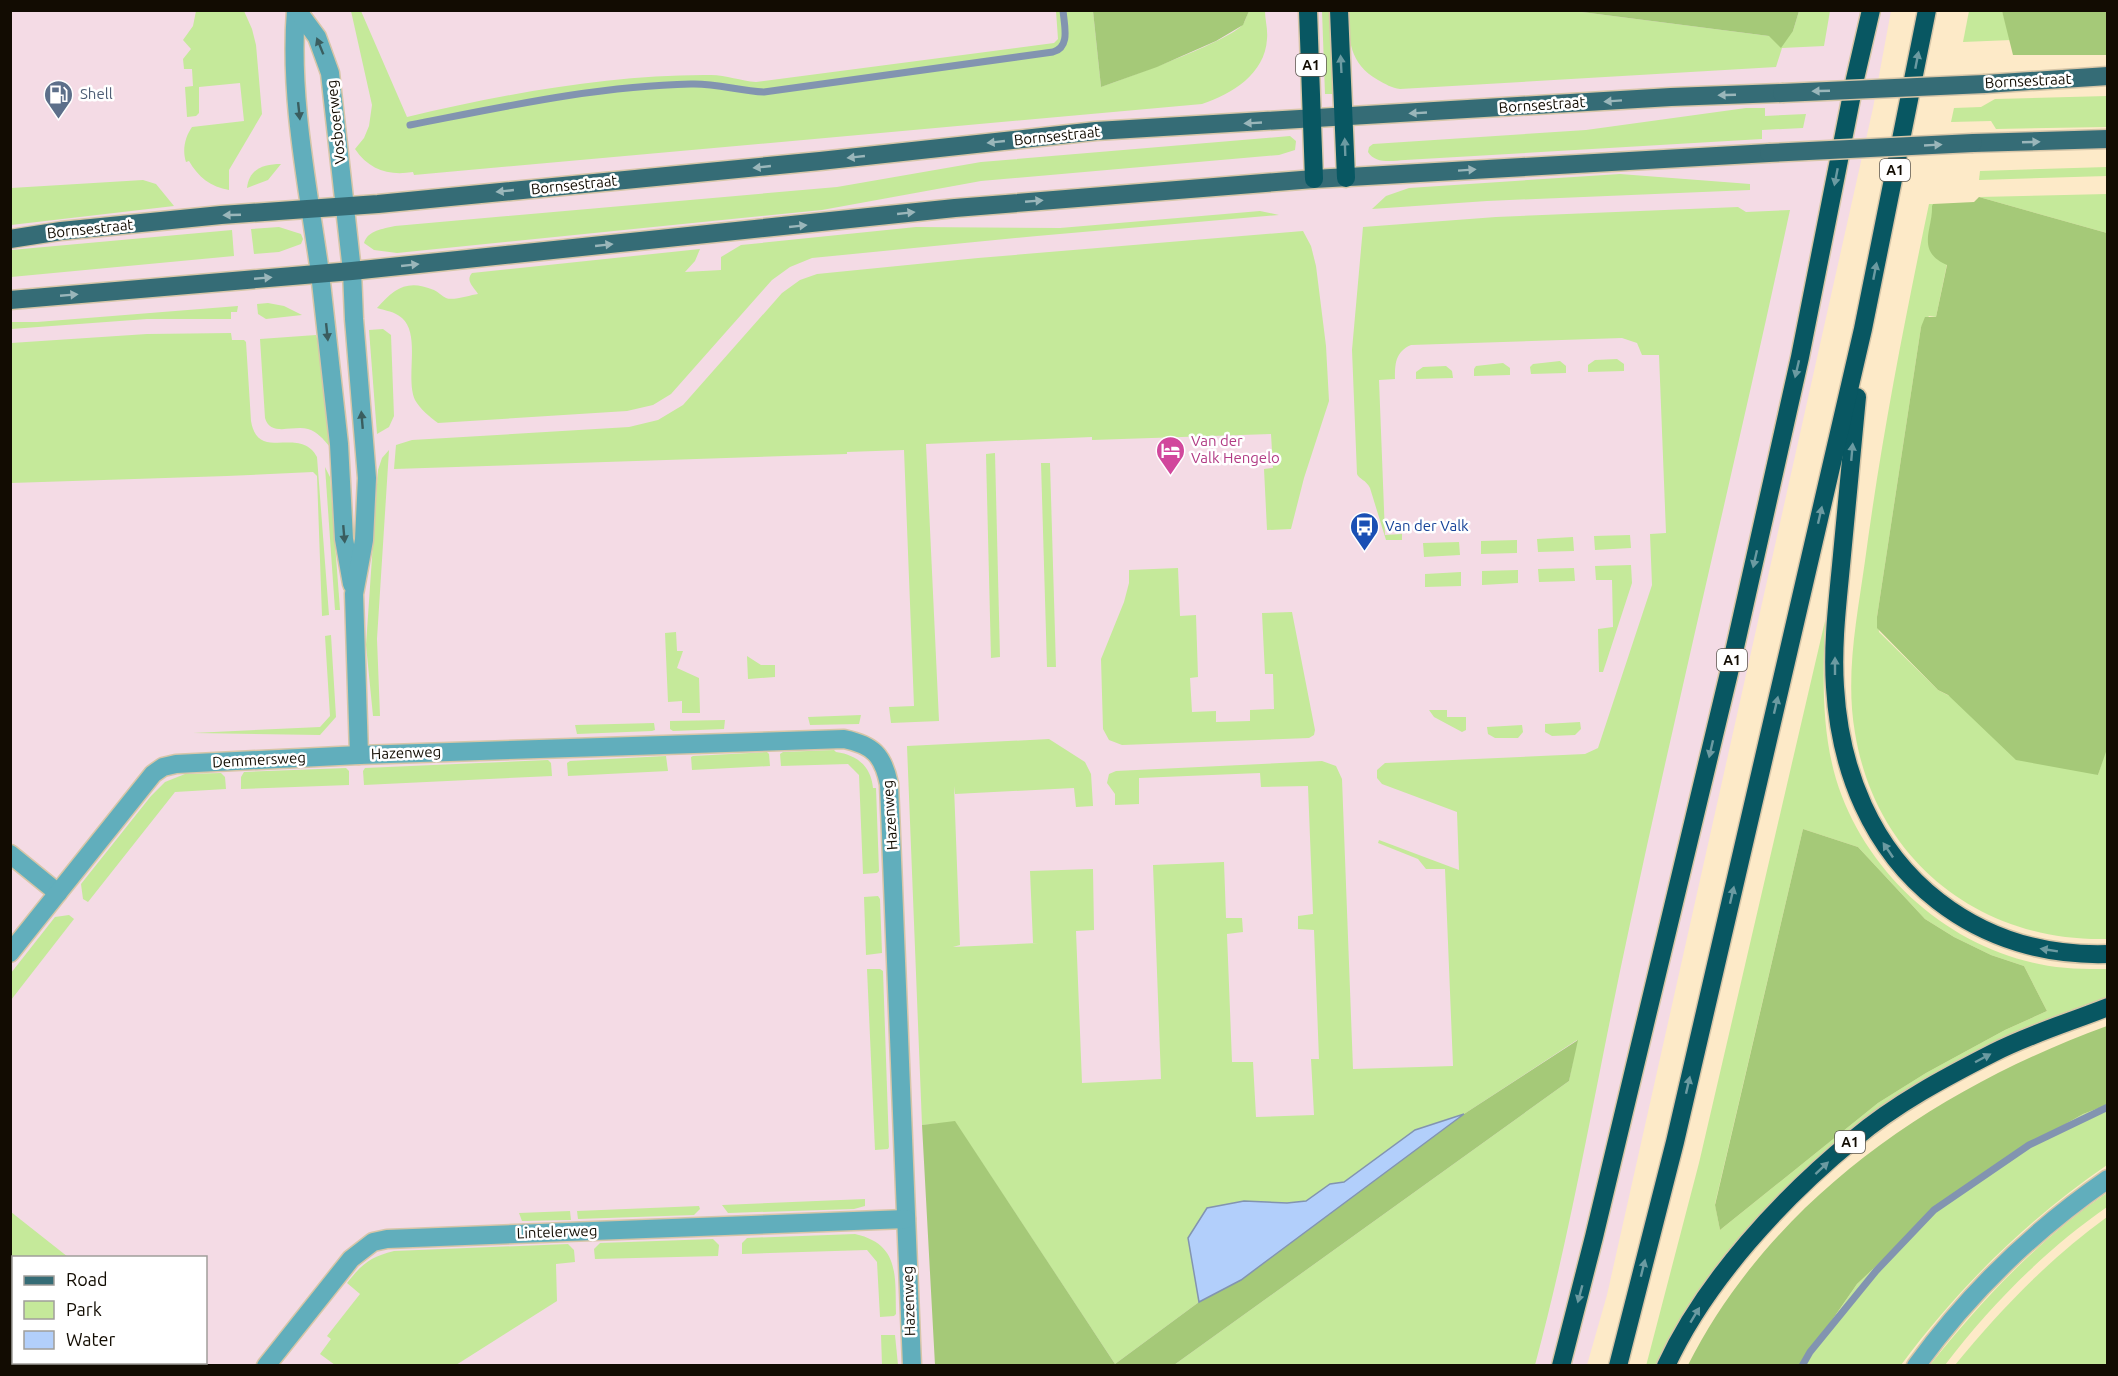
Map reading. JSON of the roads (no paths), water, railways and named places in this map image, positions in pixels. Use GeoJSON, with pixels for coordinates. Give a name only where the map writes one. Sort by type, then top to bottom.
{"type":"FeatureCollection","features":[{"type":"Feature","properties":{"kind":"highway","name":"A1"},"geometry":{"type":"LineString","coordinates":[[1308,10],[1312,120]]}},
{"type":"Feature","properties":{"kind":"highway","name":"A1"},"geometry":{"type":"LineString","coordinates":[[1339,10],[1344,117]]}},
{"type":"Feature","properties":{"kind":"highway","name":"A1"},"geometry":{"type":"LineString","coordinates":[[1855,79],[1860,10]]}},
{"type":"Feature","properties":{"kind":"highway","name":"A1"},"geometry":{"type":"LineString","coordinates":[[1561,1365],[1594,1238],[1734,652],[1800,357],[1855,79],[1871,10]]}},
{"type":"Feature","properties":{"kind":"highway","name":"A1"},"geometry":{"type":"LineString","coordinates":[[1618,1365],[1675,1142],[1863,329],[1927,10]]}},
{"type":"Feature","properties":{"kind":"highway"},"geometry":{"type":"LineString","coordinates":[[1344,117],[1346,178]]}},
{"type":"Feature","properties":{"kind":"highway"},"geometry":{"type":"LineString","coordinates":[[1312,120],[1314,179]]}},
{"type":"Feature","properties":{"kind":"highway","name":"A1"},"geometry":{"type":"LineString","coordinates":[[1863,329],[1835,652],[1835,686],[1840,733],[1850,776],[1867,817],[1892,856],[1920,887],[1953,913],[1992,934],[2041,949],[2080,955],[2108,954]]}},
{"type":"Feature","properties":{"kind":"highway","name":"A1"},"geometry":{"type":"LineString","coordinates":[[1666,1365],[1702,1304],[1734,1259],[1778,1209],[1854,1138],[1900,1106],[1995,1052],[2108,1007]]}},
{"type":"Feature","properties":{"kind":"main road","name":"Bornsestraat"},"geometry":{"type":"LineString","coordinates":[[10,239],[61,231],[221,215],[311,209],[820,161],[1096,131],[2108,76]]}},
{"type":"Feature","properties":{"kind":"main road"},"geometry":{"type":"LineString","coordinates":[[10,300],[352,271],[955,208],[1314,179],[1769,153],[2108,139]]}},
{"type":"Feature","properties":{"kind":"street","name":"Vosboerweg"},"geometry":{"type":"LineString","coordinates":[[296,10],[317,37],[330,73],[352,271]]}},
{"type":"Feature","properties":{"kind":"street","name":"Vosboerweg"},"geometry":{"type":"LineString","coordinates":[[296,10],[293,39],[295,72],[320,273]]}},
{"type":"Feature","properties":{"kind":"street"},"geometry":{"type":"LineString","coordinates":[[352,271],[367,478],[364,540],[354,594]]}},
{"type":"Feature","properties":{"kind":"street"},"geometry":{"type":"LineString","coordinates":[[320,273],[339,444],[344,539],[354,594],[359,755]]}},
{"type":"Feature","properties":{"kind":"street","name":"Hazenweg"},"geometry":{"type":"LineString","coordinates":[[359,755],[844,738],[860,742],[874,751],[885,766],[889,784],[912,1365]]}},
{"type":"Feature","properties":{"kind":"street","name":"Demmersweg"},"geometry":{"type":"LineString","coordinates":[[10,953],[153,774],[163,767],[176,764],[359,755]]}},
{"type":"Feature","properties":{"kind":"street"},"geometry":{"type":"LineString","coordinates":[[10,854],[58,892]]}},
{"type":"Feature","properties":{"kind":"street"},"geometry":{"type":"LineString","coordinates":[[1916,1365],[1951,1321],[2011,1256],[2058,1215],[2108,1179]]}},
{"type":"Feature","properties":{"kind":"street","name":"Lintelerweg"},"geometry":{"type":"LineString","coordinates":[[266,1365],[351,1259],[373,1242],[387,1239],[906,1219]]}},
{"type":"Feature","properties":{"kind":"water"},"geometry":{"type":"Polygon","coordinates":[[[1464,1114],[1241,1280],[1199,1302],[1188,1238],[1207,1208],[1244,1201],[1287,1203],[1306,1201],[1330,1184],[1344,1182],[1415,1130],[1464,1114]]]}},
{"type":"Feature","properties":{"kind":"waterway"},"geometry":{"type":"LineString","coordinates":[[410,125],[550,98],[620,89],[700,84],[764,92],[1053,52],[1059,49],[1064,40],[1063,10]]}},
{"type":"Feature","properties":{"kind":"waterway"},"geometry":{"type":"LineString","coordinates":[[1802,1366],[1810,1352],[1876,1271],[1934,1210],[2029,1145],[2108,1107]]}},
{"type":"Feature","properties":{"kind":"place","name":"Shell"},"geometry":{"type":"Point","coordinates":[59,120]}},
{"type":"Feature","properties":{"kind":"place","name":"Van der Valk Hengelo"},"geometry":{"type":"Point","coordinates":[1170,476]}},
{"type":"Feature","properties":{"kind":"place","name":"Van der Valk"},"geometry":{"type":"Point","coordinates":[1364,552]}}]}
